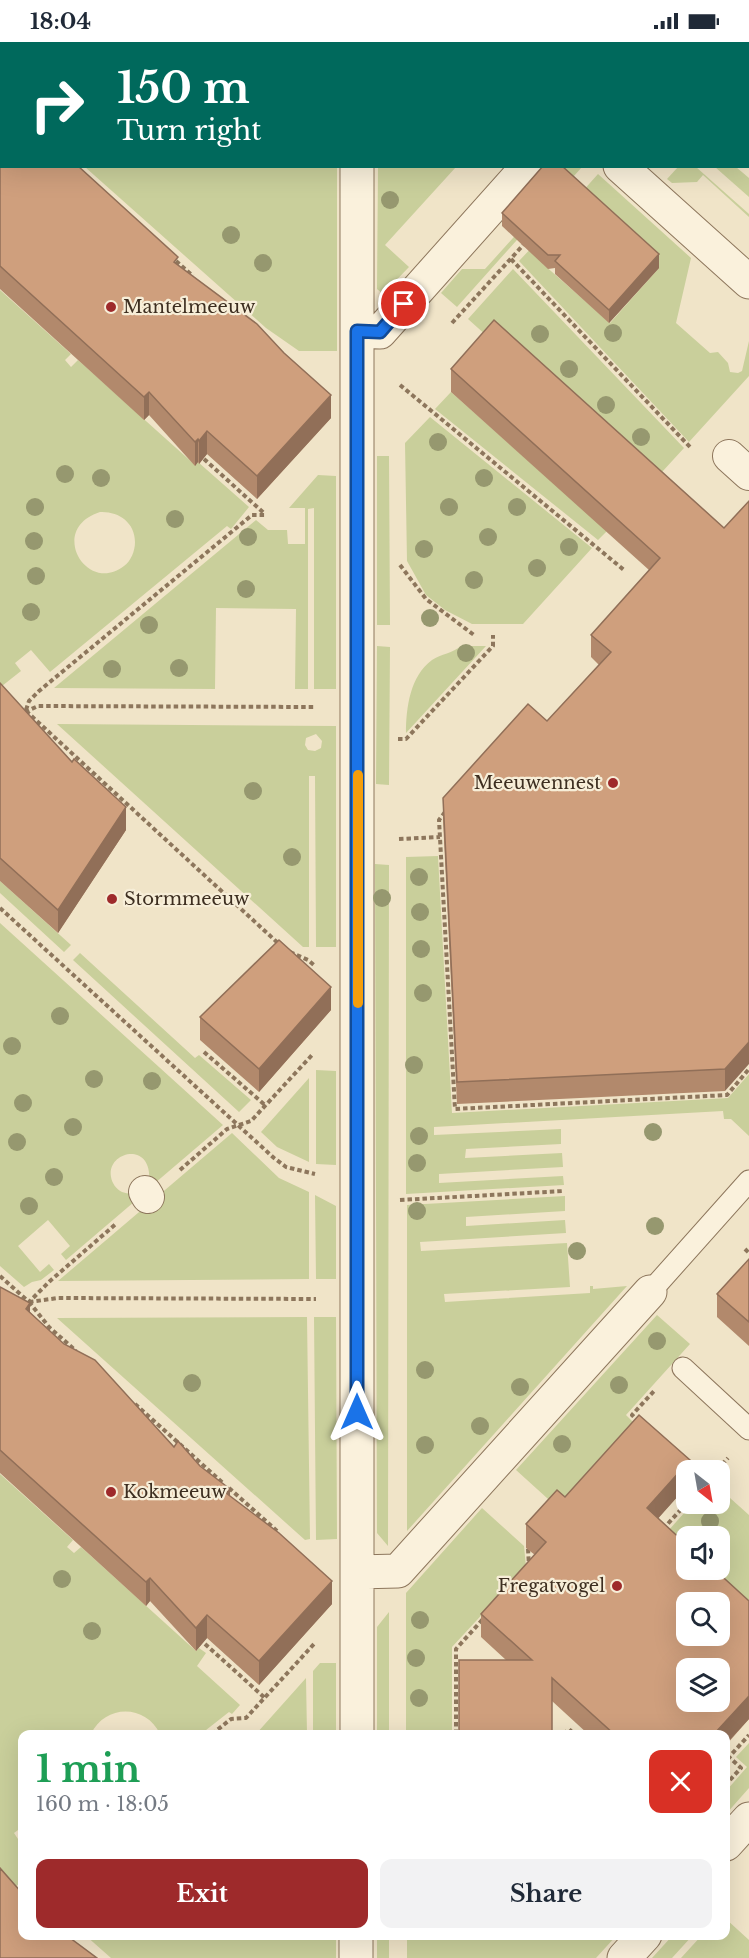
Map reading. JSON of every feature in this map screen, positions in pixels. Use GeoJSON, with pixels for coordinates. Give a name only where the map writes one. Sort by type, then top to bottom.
{"type":"FeatureCollection","features":[{"type":"Feature","properties":{"kind":"street"},"geometry":{"type":"LineString","coordinates":[[357,168],[357,1730]]}},
{"type":"Feature","properties":{"kind":"street"},"geometry":{"type":"LineString","coordinates":[[357,331],[380,332],[526,168]]}},
{"type":"Feature","properties":{"kind":"street"},"geometry":{"type":"LineString","coordinates":[[624,168],[652,181],[749,282]]}},
{"type":"Feature","properties":{"kind":"street"},"geometry":{"type":"LineString","coordinates":[[357,1572],[398,1571],[650,1292]]}},
{"type":"Feature","properties":{"kind":"street"},"geometry":{"type":"LineString","coordinates":[[730,1840],[749,1819]]}},
{"type":"Feature","properties":{"kind":"street"},"geometry":{"type":"LineString","coordinates":[[356,1940],[356,1958]]}},
{"type":"Feature","properties":{"kind":"street"},"geometry":{"type":"LineString","coordinates":[[624,1958],[640,1940]]}},
{"type":"Feature","properties":{"kind":"lane"},"geometry":{"type":"LineString","coordinates":[[650,1292],[749,1180]]}},
{"type":"Feature","properties":{"kind":"lane"},"geometry":{"type":"LineString","coordinates":[[683,1368],[749,1429]]}},
{"type":"Feature","properties":{"kind":"path"},"geometry":{"type":"LineString","coordinates":[[452,323],[534,234]]}},
{"type":"Feature","properties":{"kind":"path"},"geometry":{"type":"LineString","coordinates":[[168,254],[195,278]]}},
{"type":"Feature","properties":{"kind":"path"},"geometry":{"type":"LineString","coordinates":[[511,259],[698,456]]}},
{"type":"Feature","properties":{"kind":"path"},"geometry":{"type":"LineString","coordinates":[[357,370],[381,369],[624,570]]}},
{"type":"Feature","properties":{"kind":"path"},"geometry":{"type":"LineString","coordinates":[[26,711],[29,701],[39,691],[252,515],[266,515],[204,459]]}},
{"type":"Feature","properties":{"kind":"path"},"geometry":{"type":"LineString","coordinates":[[398,562],[426,599],[474,634]]}},
{"type":"Feature","properties":{"kind":"path"},"geometry":{"type":"LineString","coordinates":[[398,739],[406,739],[493,646],[493,635]]}},
{"type":"Feature","properties":{"kind":"path"},"geometry":{"type":"LineString","coordinates":[[19,718],[26,711],[38,706],[357,708]]}},
{"type":"Feature","properties":{"kind":"path"},"geometry":{"type":"LineString","coordinates":[[26,711],[283,948],[308,960],[358,1004],[266,1106],[251,1121],[238,1126]]}},
{"type":"Feature","properties":{"kind":"path"},"geometry":{"type":"LineString","coordinates":[[446,811],[439,819],[455,1109],[727,1095],[749,1070]]}},
{"type":"Feature","properties":{"kind":"path"},"geometry":{"type":"LineString","coordinates":[[0,908],[238,1126],[286,1167],[320,1174],[357,1173]]}},
{"type":"Feature","properties":{"kind":"path"},"geometry":{"type":"LineString","coordinates":[[301,968],[308,960]]}},
{"type":"Feature","properties":{"kind":"path"},"geometry":{"type":"LineString","coordinates":[[204,1052],[266,1106]]}},
{"type":"Feature","properties":{"kind":"path"},"geometry":{"type":"LineString","coordinates":[[398,1200],[564,1191]]}},
{"type":"Feature","properties":{"kind":"path"},"geometry":{"type":"LineString","coordinates":[[21,1310],[28,1302],[58,1298],[357,1299]]}},
{"type":"Feature","properties":{"kind":"path"},"geometry":{"type":"LineString","coordinates":[[28,1302],[49,1327],[84,1359]]}},
{"type":"Feature","properties":{"kind":"path"},"geometry":{"type":"LineString","coordinates":[[641,1423],[632,1415],[655,1389]]}},
{"type":"Feature","properties":{"kind":"path"},"geometry":{"type":"LineString","coordinates":[[128,1398],[278,1532]]}},
{"type":"Feature","properties":{"kind":"path"},"geometry":{"type":"LineString","coordinates":[[661,1531],[676,1514]]}},
{"type":"Feature","properties":{"kind":"path"},"geometry":{"type":"LineString","coordinates":[[528,1549],[529,1569]]}},
{"type":"Feature","properties":{"kind":"path"},"geometry":{"type":"LineString","coordinates":[[217,1730],[231,1719],[246,1718],[344,1612],[357,1611]]}},
{"type":"Feature","properties":{"kind":"path"},"geometry":{"type":"LineString","coordinates":[[456,1730],[456,1649],[489,1613]]}},
{"type":"Feature","properties":{"kind":"path"},"geometry":{"type":"LineString","coordinates":[[205,1644],[265,1698]]}},
{"type":"Feature","properties":{"kind":"path"},"geometry":{"type":"LineString","coordinates":[[730,1755],[749,1735]]}},
{"type":"Feature","properties":{"kind":"path"},"geometry":{"type":"LineString","coordinates":[[730,1757],[741,1768],[730,1780]]}},
{"type":"Feature","properties":{"kind":"green space"},"geometry":{"type":"Polygon","coordinates":[[[86,168],[337,168],[337,351],[299,351],[266,328],[86,168]]]}},
{"type":"Feature","properties":{"kind":"green space"},"geometry":{"type":"Polygon","coordinates":[[[378,168],[455,168],[385,245],[409,267],[383,294],[377,289],[378,168]]]}},
{"type":"Feature","properties":{"kind":"green space"},"geometry":{"type":"Polygon","coordinates":[[[560,168],[581,168],[457,307],[441,293],[462,269],[485,269],[559,187],[560,168]]]}},
{"type":"Feature","properties":{"kind":"green space"},"geometry":{"type":"Polygon","coordinates":[[[677,168],[697,168],[749,214],[749,217],[703,175],[697,182],[672,183],[667,179],[677,168]]]}},
{"type":"Feature","properties":{"kind":"green space"},"geometry":{"type":"Polygon","coordinates":[[[716,168],[737,168],[749,178],[749,197],[716,168]]]}},
{"type":"Feature","properties":{"kind":"green space"},"geometry":{"type":"Polygon","coordinates":[[[598,174],[691,258],[676,323],[710,353],[718,352],[728,363],[730,372],[742,371],[749,341],[749,376],[689,442],[519,261],[536,243],[543,264],[610,323],[659,268],[573,202],[598,174]]]}},
{"type":"Feature","properties":{"kind":"green space"},"geometry":{"type":"Polygon","coordinates":[[[513,269],[684,448],[651,484],[468,319],[513,269]]]}},
{"type":"Feature","properties":{"kind":"green space"},"geometry":{"type":"Polygon","coordinates":[[[0,290],[71,354],[65,360],[71,367],[78,360],[195,465],[198,462],[249,507],[231,529],[227,526],[50,672],[31,650],[15,663],[21,671],[2,686],[0,685],[0,290]],[[100,512],[84,520],[76,532],[75,544],[78,556],[86,566],[97,572],[110,573],[124,566],[131,559],[135,545],[129,523],[107,512],[100,512]]]}},
{"type":"Feature","properties":{"kind":"green space"},"geometry":{"type":"Polygon","coordinates":[[[451,392],[607,531],[598,540],[435,409],[451,392]]]}},
{"type":"Feature","properties":{"kind":"green space"},"geometry":{"type":"Polygon","coordinates":[[[430,417],[592,548],[523,624],[472,624],[445,610],[426,595],[407,561],[405,443],[430,417]]]}},
{"type":"Feature","properties":{"kind":"green space"},"geometry":{"type":"Polygon","coordinates":[[[377,456],[389,456],[390,625],[377,625],[377,456]]]}},
{"type":"Feature","properties":{"kind":"green space"},"geometry":{"type":"Polygon","coordinates":[[[318,475],[336,476],[336,689],[314,689],[314,508],[308,509],[308,689],[295,689],[296,609],[216,608],[215,689],[54,688],[256,520],[268,530],[287,530],[288,544],[305,544],[305,508],[289,508],[318,475]]]}},
{"type":"Feature","properties":{"kind":"green space"},"geometry":{"type":"Polygon","coordinates":[[[377,646],[390,647],[389,785],[376,784],[377,646]]]}},
{"type":"Feature","properties":{"kind":"green space"},"geometry":{"type":"Polygon","coordinates":[[[461,646],[486,646],[406,733],[408,703],[419,675],[432,660],[461,646]]]}},
{"type":"Feature","properties":{"kind":"green space"},"geometry":{"type":"Polygon","coordinates":[[[57,724],[336,726],[336,947],[316,947],[315,776],[309,776],[309,947],[303,947],[57,724]],[[316,734],[306,738],[305,745],[308,750],[315,751],[321,748],[322,741],[316,734]]]}},
{"type":"Feature","properties":{"kind":"green space"},"geometry":{"type":"Polygon","coordinates":[[[438,856],[452,1113],[728,1098],[749,1074],[749,1136],[731,1119],[724,1119],[723,1111],[434,1127],[434,1135],[561,1129],[561,1144],[466,1149],[465,1158],[562,1153],[563,1167],[439,1174],[439,1183],[563,1176],[564,1185],[406,1194],[406,857],[438,856]]]}},
{"type":"Feature","properties":{"kind":"green space"},"geometry":{"type":"Polygon","coordinates":[[[375,864],[389,865],[388,1546],[377,1533],[375,864]]]}},
{"type":"Feature","properties":{"kind":"green space"},"geometry":{"type":"Polygon","coordinates":[[[0,881],[71,945],[64,952],[0,893],[0,881]]]}},
{"type":"Feature","properties":{"kind":"green space"},"geometry":{"type":"Polygon","coordinates":[[[0,923],[223,1125],[148,1189],[149,1173],[146,1162],[139,1156],[131,1154],[116,1160],[111,1177],[115,1186],[122,1192],[141,1196],[66,1260],[61,1254],[70,1246],[48,1220],[18,1246],[40,1272],[49,1264],[54,1270],[41,1280],[24,1287],[0,1266],[0,923]]]}},
{"type":"Feature","properties":{"kind":"green space"},"geometry":{"type":"Polygon","coordinates":[[[80,953],[195,1058],[199,1055],[251,1100],[239,1112],[73,960],[80,953]]]}},
{"type":"Feature","properties":{"kind":"green space"},"geometry":{"type":"Polygon","coordinates":[[[316,1070],[336,1071],[336,1165],[316,1164],[316,1070]]]}},
{"type":"Feature","properties":{"kind":"green space"},"geometry":{"type":"Polygon","coordinates":[[[309,1078],[309,1162],[277,1147],[261,1132],[309,1078]]]}},
{"type":"Feature","properties":{"kind":"green space"},"geometry":{"type":"Polygon","coordinates":[[[232,1133],[279,1178],[309,1192],[309,1279],[58,1281],[232,1133]]]}},
{"type":"Feature","properties":{"kind":"green space"},"geometry":{"type":"Polygon","coordinates":[[[315,1195],[336,1206],[336,1279],[316,1279],[315,1195]]]}},
{"type":"Feature","properties":{"kind":"green space"},"geometry":{"type":"Polygon","coordinates":[[[565,1196],[565,1211],[466,1217],[466,1226],[565,1220],[566,1233],[420,1242],[421,1251],[567,1243],[570,1287],[444,1294],[445,1302],[590,1293],[590,1286],[593,1286],[593,1289],[627,1286],[407,1531],[407,1205],[565,1196]]]}},
{"type":"Feature","properties":{"kind":"green space"},"geometry":{"type":"Polygon","coordinates":[[[657,1315],[690,1344],[626,1415],[634,1423],[558,1508],[516,1470],[657,1315]]]}},
{"type":"Feature","properties":{"kind":"green space"},"geometry":{"type":"Polygon","coordinates":[[[307,1317],[310,1539],[305,1540],[57,1318],[307,1317]]]}},
{"type":"Feature","properties":{"kind":"green space"},"geometry":{"type":"Polygon","coordinates":[[[314,1317],[336,1317],[337,1539],[316,1540],[314,1317]]]}},
{"type":"Feature","properties":{"kind":"green space"},"geometry":{"type":"Polygon","coordinates":[[[0,1474],[73,1540],[67,1547],[74,1553],[81,1547],[196,1651],[199,1648],[206,1653],[197,1666],[240,1705],[232,1714],[229,1712],[206,1730],[158,1730],[145,1717],[126,1712],[106,1717],[93,1730],[18,1730],[18,1830],[14,1833],[18,1839],[18,1884],[14,1889],[0,1877],[0,1474]]]}},
{"type":"Feature","properties":{"kind":"green space"},"geometry":{"type":"Polygon","coordinates":[[[730,1498],[749,1515],[749,1603],[723,1580],[730,1580],[730,1526],[676,1526],[676,1538],[668,1531],[683,1514],[730,1514],[730,1498]]]}},
{"type":"Feature","properties":{"kind":"green space"},"geometry":{"type":"Polygon","coordinates":[[[482,1508],[524,1546],[526,1567],[452,1647],[452,1730],[406,1730],[406,1593],[482,1508]]]}},
{"type":"Feature","properties":{"kind":"green space"},"geometry":{"type":"Polygon","coordinates":[[[389,1612],[389,1730],[377,1730],[377,1627],[389,1612]]]}},
{"type":"Feature","properties":{"kind":"green space"},"geometry":{"type":"Polygon","coordinates":[[[320,1663],[336,1663],[336,1730],[313,1730],[313,1671],[320,1663]]]}},
{"type":"Feature","properties":{"kind":"green space"},"geometry":{"type":"Polygon","coordinates":[[[306,1678],[307,1730],[260,1730],[306,1678]]]}},
{"type":"Feature","properties":{"kind":"green space"},"geometry":{"type":"Polygon","coordinates":[[[749,1743],[749,1788],[730,1809],[730,1786],[747,1767],[736,1757],[749,1743]]]}},
{"type":"Feature","properties":{"kind":"green space"},"geometry":{"type":"Polygon","coordinates":[[[730,1923],[749,1940],[749,1958],[681,1958],[697,1940],[730,1940],[730,1923]]]}},
{"type":"Feature","properties":{"kind":"green space"},"geometry":{"type":"Polygon","coordinates":[[[91,1940],[336,1940],[336,1958],[111,1958],[91,1940]]]}},
{"type":"Feature","properties":{"kind":"green space"},"geometry":{"type":"Polygon","coordinates":[[[377,1940],[389,1940],[389,1958],[377,1958],[377,1940]]]}},
{"type":"Feature","properties":{"kind":"green space"},"geometry":{"type":"Polygon","coordinates":[[[407,1940],[612,1940],[596,1958],[407,1958],[407,1940]]]}},
{"type":"Feature","properties":{"kind":"green space"},"geometry":{"type":"Polygon","coordinates":[[[668,1940],[688,1940],[672,1958],[652,1958],[668,1940]]]}},
{"type":"Feature","properties":{"kind":"building","name":"Mantelmeeuw"},"geometry":{"type":"Polygon","coordinates":[[[0,168],[80,168],[178,257],[174,262],[257,324],[284,353],[331,395],[257,476],[207,431],[199,441],[198,439],[195,442],[149,392],[144,397],[0,266],[0,168]]]}},
{"type":"Feature","properties":{"kind":"building"},"geometry":{"type":"Polygon","coordinates":[[[541,168],[564,168],[659,254],[609,310],[555,261],[560,255],[548,255],[502,213],[541,168]]]}},
{"type":"Feature","properties":{"kind":"building","name":"Meeuwennest"},"geometry":{"type":"Polygon","coordinates":[[[494,320],[724,528],[749,501],[749,1042],[725,1069],[457,1082],[443,798],[528,704],[547,721],[611,652],[591,635],[660,558],[451,369],[494,320]]]}},
{"type":"Feature","properties":{"kind":"building"},"geometry":{"type":"Polygon","coordinates":[[[0,683],[72,762],[74,759],[126,807],[58,910],[0,858],[0,683]]]}},
{"type":"Feature","properties":{"kind":"building"},"geometry":{"type":"Polygon","coordinates":[[[279,940],[331,987],[259,1069],[200,1017],[279,940]]]}},
{"type":"Feature","properties":{"kind":"building"},"geometry":{"type":"Polygon","coordinates":[[[749,1259],[749,1322],[717,1294],[749,1259]]]}},
{"type":"Feature","properties":{"kind":"building","name":"Kokmeeuw"},"geometry":{"type":"Polygon","coordinates":[[[0,1287],[30,1303],[26,1309],[64,1344],[95,1360],[174,1447],[178,1441],[200,1466],[230,1489],[226,1493],[279,1533],[332,1581],[259,1661],[207,1615],[196,1628],[150,1578],[146,1582],[0,1450],[0,1287]]]}},
{"type":"Feature","properties":{"kind":"building","name":"Fregatvogel"},"geometry":{"type":"Polygon","coordinates":[[[639,1415],[690,1460],[676,1460],[676,1476],[647,1508],[676,1535],[676,1580],[726,1580],[749,1601],[749,1696],[718,1730],[610,1730],[552,1678],[552,1730],[459,1730],[459,1660],[532,1660],[481,1614],[546,1542],[526,1524],[557,1490],[565,1497],[639,1415]]]}},
{"type":"Feature","properties":{"kind":"building"},"geometry":{"type":"Polygon","coordinates":[[[0,1868],[18,1888],[18,1940],[73,1940],[97,1958],[0,1958],[0,1868]]]}},
{"type":"Feature","properties":{"kind":"slow traffic"},"geometry":{"type":"LineString","coordinates":[[358,775],[358,1003]]}},
{"type":"Feature","properties":{"kind":"place","name":"Mantelmeeuw"},"geometry":{"type":"Point","coordinates":[111,307]}},
{"type":"Feature","properties":{"kind":"place","name":"Meeuwennest"},"geometry":{"type":"Point","coordinates":[613,783]}},
{"type":"Feature","properties":{"kind":"place","name":"Stormmeeuw"},"geometry":{"type":"Point","coordinates":[112,899]}},
{"type":"Feature","properties":{"kind":"place","name":"Kokmeeuw"},"geometry":{"type":"Point","coordinates":[111,1492]}},
{"type":"Feature","properties":{"kind":"place","name":"Fregatvogel"},"geometry":{"type":"Point","coordinates":[617,1586]}},
{"type":"Feature","properties":{"kind":"route"},"geometry":{"type":"LineString","coordinates":[[357,1412],[357,331],[380,332],[404,304]]}}]}
